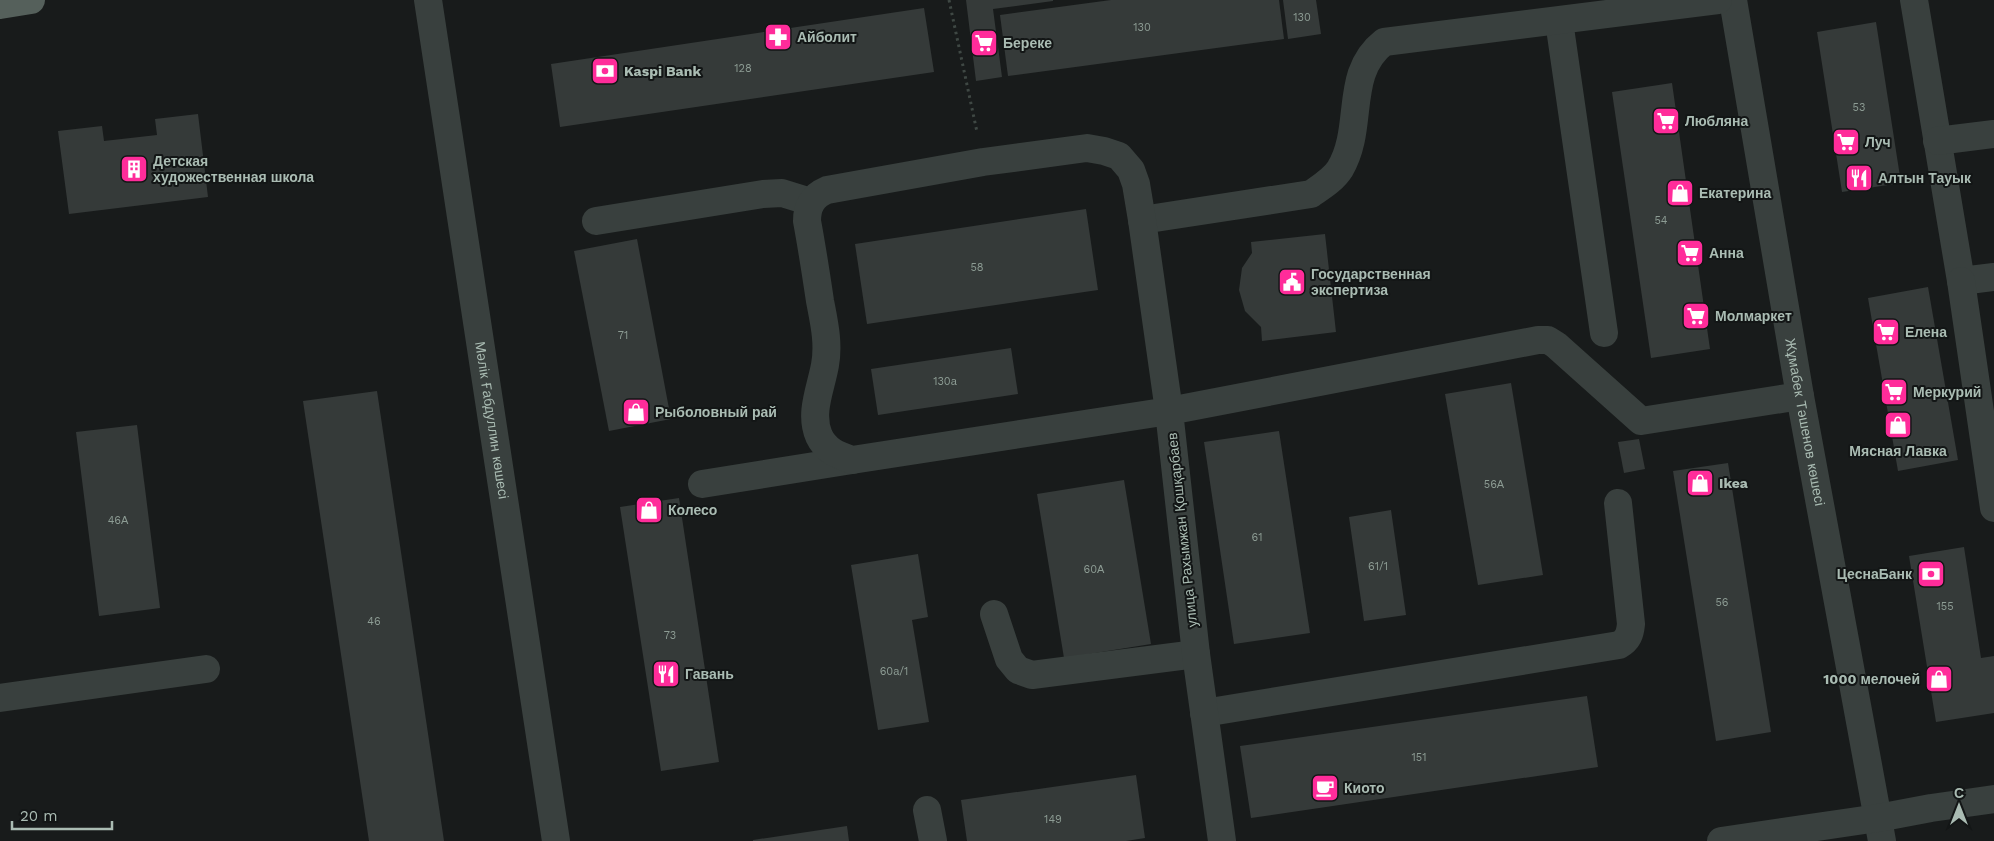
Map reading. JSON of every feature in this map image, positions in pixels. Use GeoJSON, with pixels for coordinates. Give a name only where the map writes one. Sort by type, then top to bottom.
{"type":"FeatureCollection","features":[{"type":"Feature","properties":{"kind":"main road"},"geometry":{"type":"LineString","coordinates":[[0,5],[32,0]]}},
{"type":"Feature","properties":{"kind":"street","name":"Мәлік Ғабдуллин көшесі"},"geometry":{"type":"LineString","coordinates":[[428,0],[556,841]]}},
{"type":"Feature","properties":{"kind":"street"},"geometry":{"type":"LineString","coordinates":[[1142,220],[1311,194],[1328,183],[1339,170],[1347,155],[1353,134],[1358,85],[1364,65],[1372,50],[1384,42],[1718,0]]}},
{"type":"Feature","properties":{"kind":"street","name":"Жұмабек Тәшенов көшесі"},"geometry":{"type":"LineString","coordinates":[[1732,0],[1800,396],[1880,830]]}},
{"type":"Feature","properties":{"kind":"street"},"geometry":{"type":"LineString","coordinates":[[1914,0],[1961,281],[1994,508]]}},
{"type":"Feature","properties":{"kind":"street"},"geometry":{"type":"LineString","coordinates":[[1559,21],[1604,333]]}},
{"type":"Feature","properties":{"kind":"street"},"geometry":{"type":"LineString","coordinates":[[1937,141],[1994,134]]}},
{"type":"Feature","properties":{"kind":"street","name":"улица Рахымжан Қошқарбаев"},"geometry":{"type":"LineString","coordinates":[[811,202],[817,194],[827,190],[983,162],[1087,148],[1119,156],[1131,170],[1136,184],[1142,220],[1169,411],[1196,654],[1222,841]]}},
{"type":"Feature","properties":{"kind":"street"},"geometry":{"type":"LineString","coordinates":[[596,220],[763,194],[782,193],[811,202],[807,212],[807,221],[827,343],[825,364],[815,408],[816,424],[819,436],[829,449],[833,453],[852,460]]}},
{"type":"Feature","properties":{"kind":"street"},"geometry":{"type":"LineString","coordinates":[[1961,281],[1994,277]]}},
{"type":"Feature","properties":{"kind":"street"},"geometry":{"type":"LineString","coordinates":[[702,484],[1169,411],[1538,340],[1548,340],[1556,345],[1641,421],[1800,396]]}},
{"type":"Feature","properties":{"kind":"street"},"geometry":{"type":"LineString","coordinates":[[1204,713],[1619,645],[1626,642],[1630,634],[1631,624],[1618,503]]}},
{"type":"Feature","properties":{"kind":"street"},"geometry":{"type":"LineString","coordinates":[[994,614],[1009,659],[1018,670],[1032,676],[1196,654]]}},
{"type":"Feature","properties":{"kind":"street"},"geometry":{"type":"LineString","coordinates":[[0,698],[206,669]]}},
{"type":"Feature","properties":{"kind":"street"},"geometry":{"type":"LineString","coordinates":[[1721,841],[1880,830],[1931,808],[1994,799]]}},
{"type":"Feature","properties":{"kind":"street"},"geometry":{"type":"LineString","coordinates":[[927,810],[932,841]]}},
{"type":"Feature","properties":{"kind":"path"},"geometry":{"type":"LineString","coordinates":[[949,0],[983,162]]}},
{"type":"Feature","properties":{"kind":"building","name":"Береке"},"geometry":{"type":"Polygon","coordinates":[[[966,0],[1053,1],[993,9],[1002,77],[976,81],[966,0]]]}},
{"type":"Feature","properties":{"kind":"building"},"geometry":{"type":"Polygon","coordinates":[[[1111,0],[1279,0],[1284,39],[1008,76],[1000,15],[1111,0]]]}},
{"type":"Feature","properties":{"kind":"building"},"geometry":{"type":"Polygon","coordinates":[[[1283,0],[1316,0],[1321,34],[1288,39],[1283,0]]]}},
{"type":"Feature","properties":{"kind":"building"},"geometry":{"type":"Polygon","coordinates":[[[924,8],[934,72],[560,127],[551,64],[924,8]]]}},
{"type":"Feature","properties":{"kind":"building"},"geometry":{"type":"Polygon","coordinates":[[[1876,22],[1901,183],[1842,192],[1817,32],[1876,22]]]}},
{"type":"Feature","properties":{"kind":"building"},"geometry":{"type":"Polygon","coordinates":[[[1672,83],[1710,349],[1651,358],[1612,92],[1672,83]]]}},
{"type":"Feature","properties":{"kind":"building","name":"Детская художественная школа"},"geometry":{"type":"Polygon","coordinates":[[[198,114],[208,197],[69,214],[58,131],[102,126],[104,141],[157,135],[155,119],[198,114]]]}},
{"type":"Feature","properties":{"kind":"building"},"geometry":{"type":"Polygon","coordinates":[[[1086,209],[1098,290],[867,324],[855,244],[1086,209]]]}},
{"type":"Feature","properties":{"kind":"building"},"geometry":{"type":"Polygon","coordinates":[[[1325,234],[1336,332],[1262,341],[1261,327],[1245,311],[1239,290],[1242,268],[1252,253],[1251,242],[1325,234]]]}},
{"type":"Feature","properties":{"kind":"building"},"geometry":{"type":"Polygon","coordinates":[[[637,239],[671,419],[609,431],[574,251],[637,239]]]}},
{"type":"Feature","properties":{"kind":"building"},"geometry":{"type":"Polygon","coordinates":[[[1928,287],[1958,460],[1898,471],[1868,298],[1928,287]]]}},
{"type":"Feature","properties":{"kind":"building"},"geometry":{"type":"Polygon","coordinates":[[[1011,348],[1018,394],[878,415],[871,369],[1011,348]]]}},
{"type":"Feature","properties":{"kind":"building"},"geometry":{"type":"Polygon","coordinates":[[[1511,383],[1543,575],[1478,585],[1445,394],[1511,383]]]}},
{"type":"Feature","properties":{"kind":"building"},"geometry":{"type":"Polygon","coordinates":[[[377,391],[444,841],[369,841],[303,401],[377,391]]]}},
{"type":"Feature","properties":{"kind":"building"},"geometry":{"type":"Polygon","coordinates":[[[137,425],[160,608],[99,616],[76,432],[137,425]]]}},
{"type":"Feature","properties":{"kind":"building"},"geometry":{"type":"Polygon","coordinates":[[[1279,431],[1310,633],[1234,644],[1204,442],[1279,431]]]}},
{"type":"Feature","properties":{"kind":"building"},"geometry":{"type":"Polygon","coordinates":[[[1639,439],[1645,469],[1624,473],[1618,442],[1639,439]]]}},
{"type":"Feature","properties":{"kind":"building"},"geometry":{"type":"Polygon","coordinates":[[[1728,463],[1771,732],[1716,741],[1673,471],[1728,463]]]}},
{"type":"Feature","properties":{"kind":"building"},"geometry":{"type":"Polygon","coordinates":[[[1124,480],[1151,644],[1064,658],[1037,494],[1124,480]]]}},
{"type":"Feature","properties":{"kind":"building"},"geometry":{"type":"Polygon","coordinates":[[[679,498],[719,762],[661,771],[620,507],[679,498]]]}},
{"type":"Feature","properties":{"kind":"building"},"geometry":{"type":"Polygon","coordinates":[[[1391,510],[1406,615],[1364,621],[1349,517],[1391,510]]]}},
{"type":"Feature","properties":{"kind":"building"},"geometry":{"type":"Polygon","coordinates":[[[1964,547],[1981,658],[1994,656],[1994,713],[1936,722],[1909,556],[1964,547]]]}},
{"type":"Feature","properties":{"kind":"building"},"geometry":{"type":"Polygon","coordinates":[[[918,554],[928,617],[912,620],[929,722],[878,730],[851,565],[918,554]]]}},
{"type":"Feature","properties":{"kind":"building"},"geometry":{"type":"Polygon","coordinates":[[[1587,696],[1598,767],[1251,818],[1240,746],[1587,696]]]}},
{"type":"Feature","properties":{"kind":"building"},"geometry":{"type":"Polygon","coordinates":[[[1136,775],[1145,838],[1126,841],[967,841],[961,800],[1136,775]]]}},
{"type":"Feature","properties":{"kind":"building"},"geometry":{"type":"Polygon","coordinates":[[[847,826],[849,841],[753,841],[753,840],[847,826]]]}},
{"type":"Feature","properties":{"kind":"place","name":"Айболит"},"geometry":{"type":"Point","coordinates":[778,37]}},
{"type":"Feature","properties":{"kind":"place","name":"Береке"},"geometry":{"type":"Point","coordinates":[984,43]}},
{"type":"Feature","properties":{"kind":"place","name":"Kaspi Bank"},"geometry":{"type":"Point","coordinates":[605,71]}},
{"type":"Feature","properties":{"kind":"place","name":"Любляна"},"geometry":{"type":"Point","coordinates":[1666,121]}},
{"type":"Feature","properties":{"kind":"place","name":"Луч"},"geometry":{"type":"Point","coordinates":[1846,142]}},
{"type":"Feature","properties":{"kind":"place","name":"Детская художественная школа"},"geometry":{"type":"Point","coordinates":[134,169]}},
{"type":"Feature","properties":{"kind":"place","name":"Алтын Тауык"},"geometry":{"type":"Point","coordinates":[1859,178]}},
{"type":"Feature","properties":{"kind":"place","name":"Екатерина"},"geometry":{"type":"Point","coordinates":[1680,193]}},
{"type":"Feature","properties":{"kind":"place","name":"Анна"},"geometry":{"type":"Point","coordinates":[1690,253]}},
{"type":"Feature","properties":{"kind":"place","name":"Государственная экспертиза"},"geometry":{"type":"Point","coordinates":[1292,282]}},
{"type":"Feature","properties":{"kind":"place","name":"Молмаркет"},"geometry":{"type":"Point","coordinates":[1696,316]}},
{"type":"Feature","properties":{"kind":"place","name":"Елена"},"geometry":{"type":"Point","coordinates":[1886,332]}},
{"type":"Feature","properties":{"kind":"place","name":"Меркурий"},"geometry":{"type":"Point","coordinates":[1894,392]}},
{"type":"Feature","properties":{"kind":"place","name":"Рыболовный рай"},"geometry":{"type":"Point","coordinates":[636,412]}},
{"type":"Feature","properties":{"kind":"place","name":"Мясная Лавка"},"geometry":{"type":"Point","coordinates":[1898,425]}},
{"type":"Feature","properties":{"kind":"place","name":"Ikea"},"geometry":{"type":"Point","coordinates":[1700,483]}},
{"type":"Feature","properties":{"kind":"place","name":"Колесо"},"geometry":{"type":"Point","coordinates":[649,510]}},
{"type":"Feature","properties":{"kind":"place","name":"ЦеснаБанк"},"geometry":{"type":"Point","coordinates":[1931,574]}},
{"type":"Feature","properties":{"kind":"place","name":"Гавань"},"geometry":{"type":"Point","coordinates":[666,674]}},
{"type":"Feature","properties":{"kind":"place","name":"1000 мелочей"},"geometry":{"type":"Point","coordinates":[1939,679]}},
{"type":"Feature","properties":{"kind":"place","name":"Киото"},"geometry":{"type":"Point","coordinates":[1325,788]}}]}
